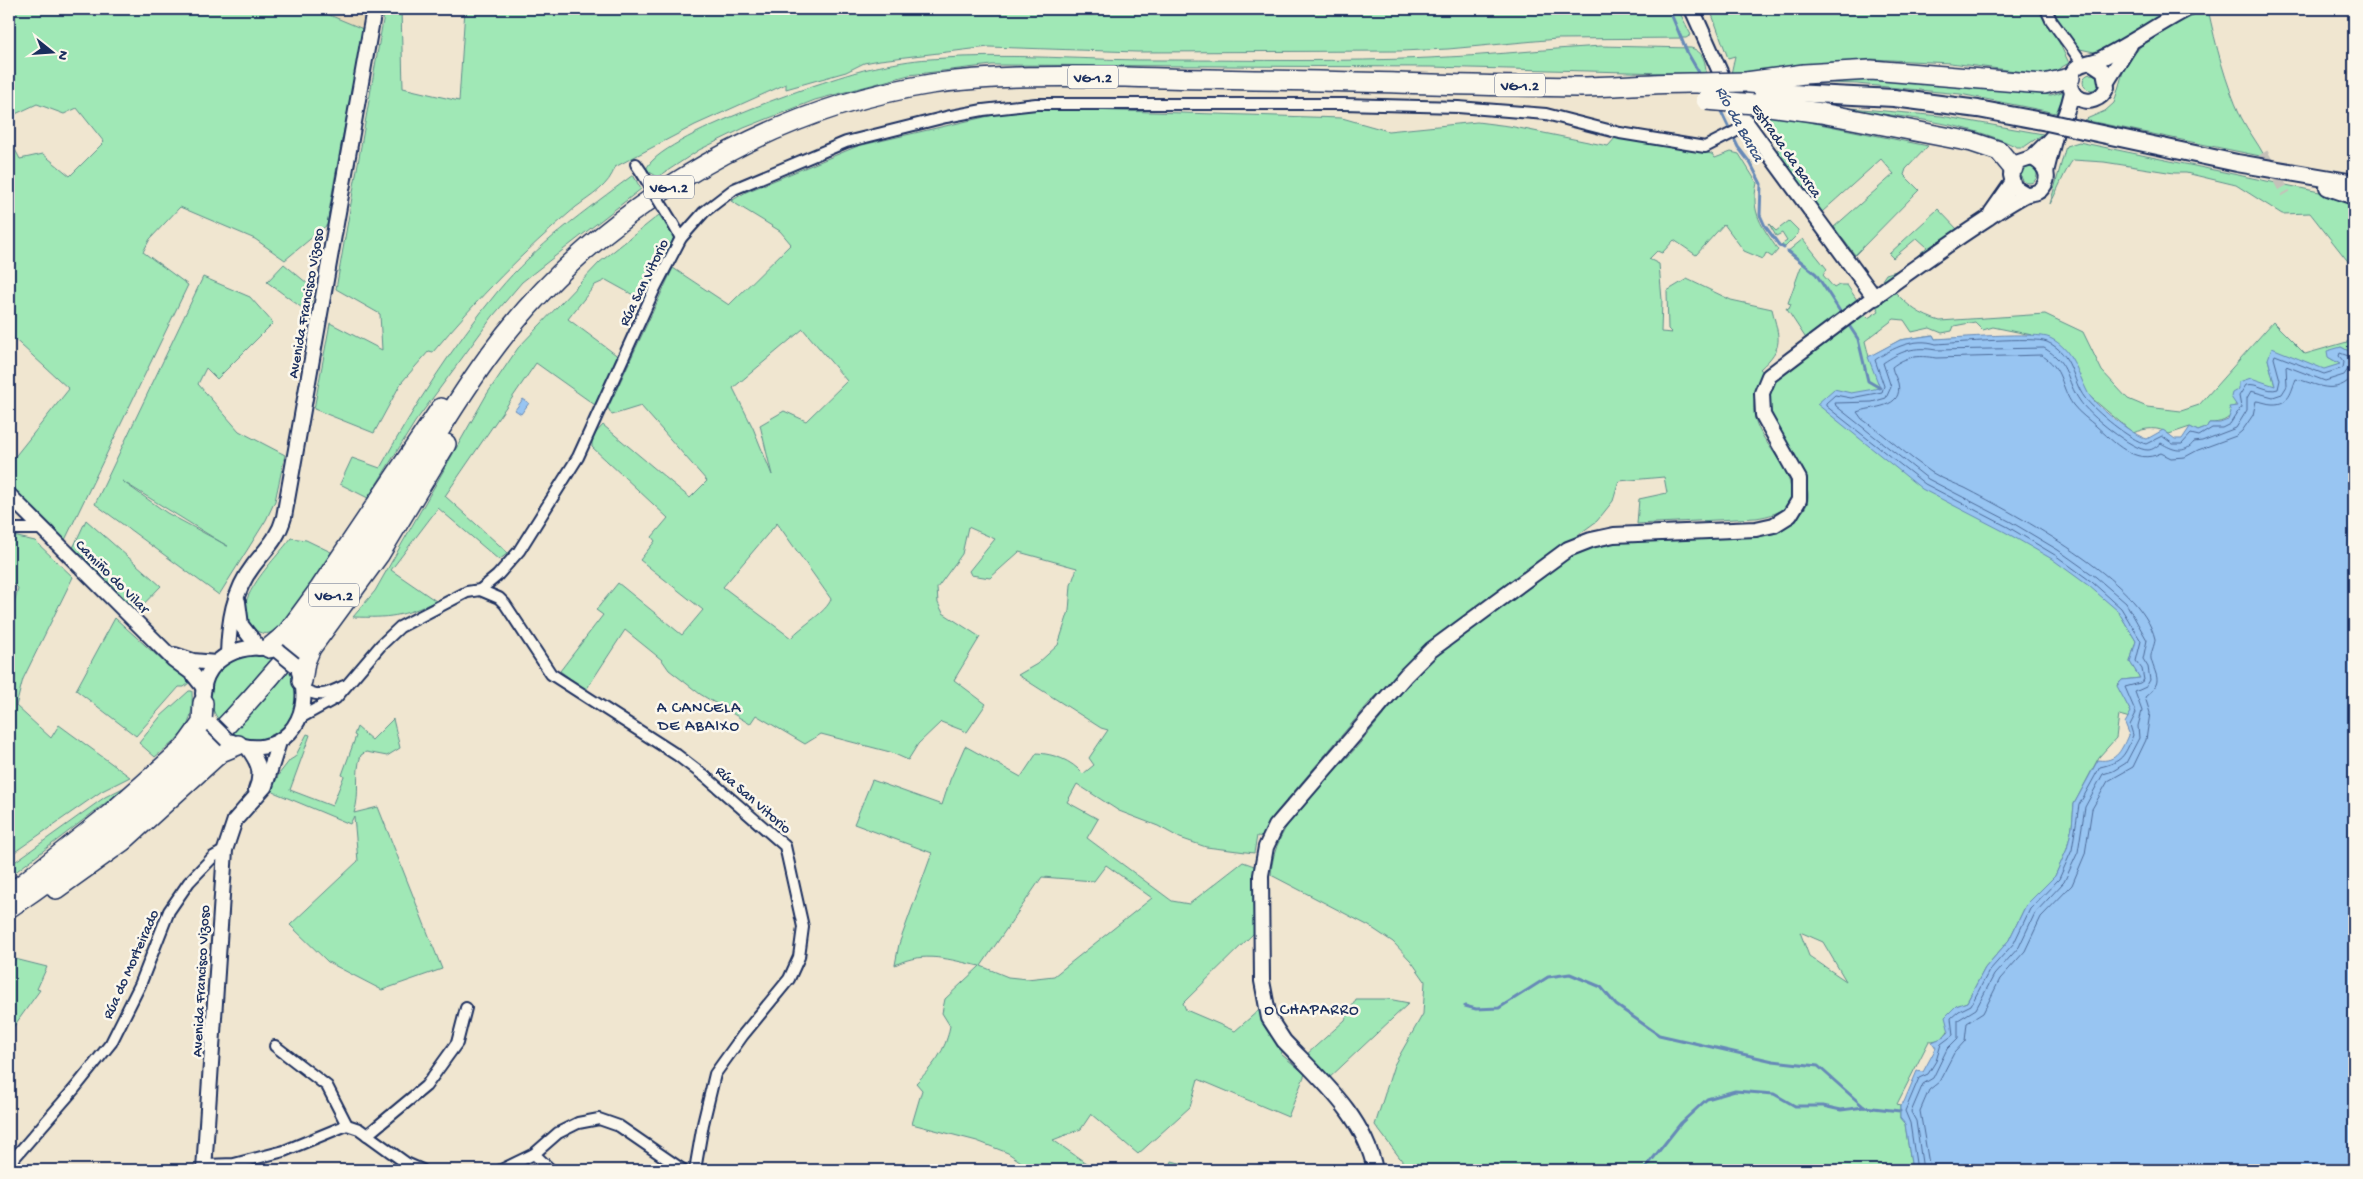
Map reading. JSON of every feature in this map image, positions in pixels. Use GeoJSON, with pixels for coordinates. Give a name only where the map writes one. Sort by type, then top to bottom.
{"type":"FeatureCollection","features":[{"type":"Feature","properties":{"kind":"highway"},"geometry":{"type":"LineString","coordinates":[[1750,92],[1804,74],[1871,70],[2071,85]]}},
{"type":"Feature","properties":{"kind":"highway","name":"VG-1.2"},"geometry":{"type":"LineString","coordinates":[[9,908],[96,844],[167,784],[225,726],[281,664],[349,575],[474,377],[512,326],[558,277],[605,234],[647,202],[687,176],[767,134],[837,107],[931,84],[1003,78],[1059,76],[1750,92]]}},
{"type":"Feature","properties":{"kind":"highway"},"geometry":{"type":"LineString","coordinates":[[1750,92],[1821,113],[1972,142],[1999,151],[2012,175]]}},
{"type":"Feature","properties":{"kind":"highway"},"geometry":{"type":"LineString","coordinates":[[300,678],[311,648],[379,555],[422,486],[486,375],[510,342],[605,234]]}},
{"type":"Feature","properties":{"kind":"highway"},"geometry":{"type":"LineString","coordinates":[[269,649],[287,633],[320,588],[429,425],[494,335],[512,326]]}},
{"type":"Feature","properties":{"kind":"highway"},"geometry":{"type":"LineString","coordinates":[[9,895],[110,814],[184,748],[202,723],[203,696]]}},
{"type":"Feature","properties":{"kind":"highway"},"geometry":{"type":"LineString","coordinates":[[9,920],[80,874],[123,841],[220,752],[238,745]]}},
{"type":"Feature","properties":{"kind":"main road"},"geometry":{"type":"LineString","coordinates":[[1750,92],[1894,98],[1952,105],[2051,129],[2083,130],[2237,162],[2354,183]]}},
{"type":"Feature","properties":{"kind":"main road"},"geometry":{"type":"LineString","coordinates":[[2237,162],[2354,196]]}},
{"type":"Feature","properties":{"kind":"street","name":"Avenida Francisco Vizoso"},"geometry":{"type":"LineString","coordinates":[[228,654],[231,611],[239,589],[252,566],[277,538],[284,517],[374,9]]}},
{"type":"Feature","properties":{"kind":"street","name":"Estrada da Barca"},"geometry":{"type":"LineString","coordinates":[[1692,9],[1720,74],[1748,125],[1875,298]]}},
{"type":"Feature","properties":{"kind":"street"},"geometry":{"type":"LineString","coordinates":[[2046,9],[2051,20],[2087,64],[2104,71],[2108,80]]}},
{"type":"Feature","properties":{"kind":"street"},"geometry":{"type":"LineString","coordinates":[[2066,118],[2074,71],[2130,44],[2157,25],[2187,9]]}},
{"type":"Feature","properties":{"kind":"street"},"geometry":{"type":"LineString","coordinates":[[2031,158],[2051,129],[2088,101],[2100,97],[2104,93],[2108,80],[2130,44]]}},
{"type":"Feature","properties":{"kind":"street"},"geometry":{"type":"LineString","coordinates":[[2071,85],[2076,96],[2088,101]]}},
{"type":"Feature","properties":{"kind":"street","name":"Rúa San Vitorio"},"geometry":{"type":"LineString","coordinates":[[480,590],[497,576],[519,551],[578,457],[654,288],[681,238],[704,212],[734,189],[846,142],[946,117],[983,110],[1036,104],[1343,104],[1458,107],[1546,114],[1620,133],[1705,147],[1748,125]]}},
{"type":"Feature","properties":{"kind":"street"},"geometry":{"type":"LineString","coordinates":[[1375,1170],[1370,1150],[1361,1130],[1347,1110],[1284,1041],[1275,1029],[1266,1006],[1262,981],[1261,875],[1266,847],[1276,826],[1406,675],[1431,650],[1568,549],[1591,540],[1614,535],[1764,528],[1790,515],[1799,500],[1799,479],[1766,422],[1761,401],[1764,385],[1769,376],[1987,218],[2026,194],[2038,192],[2042,189],[2045,184],[2051,129]]}},
{"type":"Feature","properties":{"kind":"street"},"geometry":{"type":"LineString","coordinates":[[1987,218],[2020,160],[2031,158],[2040,163],[2046,172]]}},
{"type":"Feature","properties":{"kind":"street"},"geometry":{"type":"LineString","coordinates":[[636,164],[681,238]]}},
{"type":"Feature","properties":{"kind":"street"},"geometry":{"type":"LineString","coordinates":[[2012,175],[2017,191],[2026,194]]}},
{"type":"Feature","properties":{"kind":"street","name":"Camiño do Vilar"},"geometry":{"type":"LineString","coordinates":[[9,495],[161,646]]}},
{"type":"Feature","properties":{"kind":"street"},"geometry":{"type":"LineString","coordinates":[[9,529],[43,529]]}},
{"type":"Feature","properties":{"kind":"street","name":"Avenida Francisco Vizoso"},"geometry":{"type":"LineString","coordinates":[[239,589],[238,611],[241,625],[269,649]]}},
{"type":"Feature","properties":{"kind":"street","name":"Rúa San Vitorio"},"geometry":{"type":"LineString","coordinates":[[298,720],[336,698],[345,685],[400,627],[467,592],[480,590],[492,594],[505,604],[551,674],[677,755],[707,778],[785,846],[803,927],[799,957],[790,979],[743,1034],[715,1074],[703,1124],[695,1170]]}},
{"type":"Feature","properties":{"kind":"street"},"geometry":{"type":"LineString","coordinates":[[161,646],[192,673],[203,696],[212,726],[238,745],[260,748],[279,742],[295,726],[301,713],[300,678]]}},
{"type":"Feature","properties":{"kind":"street"},"geometry":{"type":"LineString","coordinates":[[161,646],[187,659],[216,663]]}},
{"type":"Feature","properties":{"kind":"street"},"geometry":{"type":"LineString","coordinates":[[203,696],[216,663],[228,654],[247,648],[269,649],[300,678],[313,695],[322,696],[345,685]]}},
{"type":"Feature","properties":{"kind":"street","name":"Avenida Francisco Vizoso"},"geometry":{"type":"LineString","coordinates":[[205,1168],[225,850],[231,828],[250,802],[265,786],[279,742]]}},
{"type":"Feature","properties":{"kind":"street","name":"Avenida Francisco Vizoso"},"geometry":{"type":"LineString","coordinates":[[238,745],[258,762],[260,776],[250,802]]}},
{"type":"Feature","properties":{"kind":"street","name":"Rúa do Morteirado"},"geometry":{"type":"LineString","coordinates":[[9,1164],[75,1088],[110,1043],[140,985],[169,911],[199,871],[225,850]]}},
{"type":"Feature","properties":{"kind":"street"},"geometry":{"type":"LineString","coordinates":[[367,1135],[426,1086],[458,1044],[466,1008]]}},
{"type":"Feature","properties":{"kind":"street"},"geometry":{"type":"LineString","coordinates":[[275,1046],[327,1086],[347,1125]]}},
{"type":"Feature","properties":{"kind":"street"},"geometry":{"type":"LineString","coordinates":[[502,1170],[534,1154],[558,1133],[578,1122],[599,1119],[619,1126],[683,1170]]}},
{"type":"Feature","properties":{"kind":"street"},"geometry":{"type":"LineString","coordinates":[[205,1168],[234,1164],[284,1151],[347,1125],[359,1129],[406,1163],[422,1170]]}},
{"type":"Feature","properties":{"kind":"street"},"geometry":{"type":"LineString","coordinates":[[534,1154],[551,1170]]}},
{"type":"Feature","properties":{"kind":"shaded area"},"geometry":{"type":"Polygon","coordinates":[[[315,9],[367,9],[363,29],[315,9]]]}},
{"type":"Feature","properties":{"kind":"green space"},"geometry":{"type":"Polygon","coordinates":[[[9,9],[315,9],[363,29],[327,225],[285,260],[255,239],[180,207],[150,239],[143,252],[188,285],[65,540],[9,486],[9,464],[69,389],[9,334],[9,138],[20,159],[43,154],[70,176],[104,142],[77,108],[64,114],[37,104],[9,117],[9,9]]]}},
{"type":"Feature","properties":{"kind":"green space"},"geometry":{"type":"Polygon","coordinates":[[[385,9],[401,9],[403,88],[459,101],[465,9],[1678,9],[1691,35],[1686,38],[1557,39],[1448,49],[1401,51],[1137,52],[989,47],[880,60],[864,63],[846,72],[786,89],[786,84],[695,125],[615,167],[609,180],[604,185],[576,207],[520,258],[484,294],[433,352],[429,351],[401,383],[374,433],[314,409],[330,323],[382,350],[380,314],[336,289],[385,9]]]}},
{"type":"Feature","properties":{"kind":"green space"},"geometry":{"type":"Polygon","coordinates":[[[1710,9],[2043,9],[2069,63],[2050,74],[2041,74],[1950,63],[1871,59],[1744,76],[1731,74],[1735,56],[1728,58],[1710,9]]]}},
{"type":"Feature","properties":{"kind":"green space"},"geometry":{"type":"Polygon","coordinates":[[[2050,9],[2161,9],[2163,13],[2099,53],[2075,48],[2050,9]]]}},
{"type":"Feature","properties":{"kind":"green space"},"geometry":{"type":"Polygon","coordinates":[[[2200,9],[2208,9],[2214,37],[2235,104],[2265,157],[2084,120],[2105,111],[2114,103],[2125,65],[2141,46],[2200,9]]]}},
{"type":"Feature","properties":{"kind":"green space"},"geometry":{"type":"Polygon","coordinates":[[[1601,46],[1695,49],[1703,58],[1706,74],[1431,67],[992,65],[909,75],[815,100],[744,128],[699,150],[658,177],[646,170],[657,156],[680,141],[712,125],[787,95],[852,73],[916,60],[989,56],[1137,60],[1364,60],[1450,57],[1601,46]]]}},
{"type":"Feature","properties":{"kind":"green space"},"geometry":{"type":"Polygon","coordinates":[[[2091,74],[2099,82],[2091,90],[2083,82],[2091,74]]]}},
{"type":"Feature","properties":{"kind":"green space"},"geometry":{"type":"Polygon","coordinates":[[[1858,79],[1961,85],[2051,95],[2065,91],[2056,113],[1960,94],[1857,84],[1799,82],[1858,79]]]}},
{"type":"Feature","properties":{"kind":"green space"},"geometry":{"type":"Polygon","coordinates":[[[1806,104],[1941,116],[2043,134],[2024,147],[2017,147],[1969,129],[1942,123],[1806,104]]]}},
{"type":"Feature","properties":{"kind":"green space"},"geometry":{"type":"Polygon","coordinates":[[[1024,108],[1342,118],[1388,131],[1477,122],[1509,126],[1608,146],[1616,137],[1712,154],[1715,158],[1731,152],[1739,154],[1757,183],[1755,194],[1756,211],[1762,226],[1778,250],[1772,257],[1766,253],[1763,259],[1744,251],[1724,224],[1696,255],[1674,240],[1662,253],[1657,251],[1649,259],[1659,264],[1662,300],[1661,332],[1672,333],[1668,329],[1667,291],[1687,279],[1731,300],[1772,309],[1778,335],[1777,348],[1760,369],[1766,374],[1756,395],[1754,412],[1758,428],[1785,471],[1790,486],[1790,504],[1774,514],[1756,518],[1637,524],[1639,499],[1667,493],[1664,477],[1619,481],[1613,501],[1597,521],[1426,646],[1370,702],[1274,815],[1264,837],[1257,836],[1254,853],[1206,847],[1180,838],[1158,826],[1119,811],[1077,784],[1067,802],[1098,819],[1087,838],[1172,901],[1189,904],[1243,862],[1257,867],[1256,931],[1183,1003],[1186,1010],[1235,1031],[1259,1010],[1284,1048],[1281,1054],[1305,1074],[1288,1117],[1198,1079],[1190,1107],[1138,1154],[1091,1114],[1081,1129],[1053,1140],[1096,1170],[1033,1170],[1008,1153],[977,1141],[912,1124],[922,1090],[916,1083],[942,1051],[948,1035],[950,1026],[942,1013],[945,999],[980,966],[927,957],[906,960],[895,965],[899,944],[932,853],[854,824],[872,780],[942,805],[950,780],[965,746],[1021,777],[1037,753],[1062,759],[1073,765],[1083,774],[1094,765],[1089,758],[1108,730],[1101,728],[1018,675],[1037,664],[1058,645],[1069,611],[1071,585],[1077,568],[1019,552],[990,578],[971,575],[969,571],[995,539],[968,527],[962,554],[937,588],[938,603],[943,613],[980,637],[954,680],[986,704],[967,732],[941,722],[918,744],[908,760],[890,752],[821,734],[805,744],[756,715],[750,724],[700,694],[669,670],[662,660],[625,630],[586,690],[560,671],[603,615],[596,610],[618,583],[682,635],[703,610],[640,560],[655,541],[652,537],[668,518],[592,447],[592,437],[603,425],[690,498],[707,481],[641,406],[612,415],[608,408],[673,268],[729,305],[791,244],[780,231],[731,201],[746,192],[858,146],[1024,108]],[[803,329],[733,388],[753,428],[772,475],[760,425],[784,411],[806,421],[847,381],[803,329]],[[777,523],[723,587],[791,638],[819,614],[829,604],[831,599],[777,523]],[[1106,865],[1094,881],[1042,877],[981,966],[1008,977],[1027,979],[1054,976],[1152,898],[1106,865]]]}},
{"type":"Feature","properties":{"kind":"green space"},"geometry":{"type":"Polygon","coordinates":[[[1760,115],[1800,120],[1928,146],[1906,169],[1904,175],[1919,190],[1855,255],[1834,227],[1894,174],[1881,159],[1822,212],[1776,152],[1779,148],[1760,115]]]}},
{"type":"Feature","properties":{"kind":"green space"},"geometry":{"type":"Polygon","coordinates":[[[2079,142],[2334,195],[2354,201],[2354,269],[2310,213],[2282,214],[2236,185],[2186,173],[2174,173],[2104,162],[2073,160],[2050,204],[2066,146],[2079,142]]]}},
{"type":"Feature","properties":{"kind":"green space"},"geometry":{"type":"Polygon","coordinates":[[[2029,167],[2037,175],[2029,183],[2021,175],[2029,167]]]}},
{"type":"Feature","properties":{"kind":"green space"},"geometry":{"type":"Polygon","coordinates":[[[633,175],[641,189],[522,282],[493,316],[415,422],[368,498],[340,484],[352,458],[380,468],[420,399],[450,355],[481,312],[512,275],[562,229],[633,175]]]}},
{"type":"Feature","properties":{"kind":"green space"},"geometry":{"type":"Polygon","coordinates":[[[1938,209],[1959,231],[1893,278],[1882,280],[1886,274],[1903,269],[1927,247],[1917,238],[1893,258],[1889,254],[1938,209]]]}},
{"type":"Feature","properties":{"kind":"green space"},"geometry":{"type":"Polygon","coordinates":[[[659,215],[674,235],[671,248],[644,301],[606,280],[595,285],[568,319],[619,357],[595,405],[536,363],[445,496],[508,553],[499,560],[438,508],[391,570],[436,601],[396,615],[353,617],[375,591],[487,394],[518,348],[600,262],[659,215]]]}},
{"type":"Feature","properties":{"kind":"green space"},"geometry":{"type":"Polygon","coordinates":[[[1789,221],[1798,230],[1798,234],[1785,247],[1781,245],[1787,241],[1782,233],[1776,236],[1769,224],[1776,231],[1789,221]]]}},
{"type":"Feature","properties":{"kind":"green space"},"geometry":{"type":"Polygon","coordinates":[[[1803,239],[1827,269],[1823,275],[1834,288],[1839,285],[1847,285],[1857,300],[1856,305],[1807,340],[1786,308],[1789,309],[1791,304],[1788,303],[1802,264],[1787,252],[1803,239]]]}},
{"type":"Feature","properties":{"kind":"green space"},"geometry":{"type":"Polygon","coordinates":[[[284,264],[314,289],[309,313],[267,282],[284,264]]]}},
{"type":"Feature","properties":{"kind":"green space"},"geometry":{"type":"Polygon","coordinates":[[[203,277],[250,297],[273,323],[217,379],[206,368],[198,384],[239,431],[285,455],[275,501],[266,520],[219,595],[95,504],[203,277]],[[122,481],[167,513],[220,542],[122,481]]]}},
{"type":"Feature","properties":{"kind":"green space"},"geometry":{"type":"Polygon","coordinates":[[[1895,292],[1915,310],[1940,321],[2045,314],[2083,332],[2102,371],[2128,399],[2147,407],[2181,411],[2199,405],[2273,322],[2305,354],[2354,340],[2354,354],[2341,347],[2328,357],[2340,364],[2324,370],[2308,363],[2268,359],[2275,386],[2239,389],[2232,414],[2224,421],[2209,423],[2206,428],[2198,431],[2190,427],[2169,434],[2165,431],[2151,429],[2133,433],[2088,395],[2118,611],[2136,641],[2130,662],[2140,678],[2122,680],[2117,685],[2131,712],[2130,718],[2119,715],[2116,738],[2099,757],[2074,804],[2072,827],[2067,849],[2055,876],[2026,905],[2009,940],[1985,968],[1967,1002],[1956,1006],[1949,1030],[1941,1038],[1929,1041],[1897,1104],[1900,1105],[1900,1118],[1905,1124],[1912,1170],[1409,1170],[1375,1125],[1394,1065],[1423,1014],[1425,981],[1411,961],[1393,942],[1369,926],[1271,875],[1274,856],[1280,838],[1302,806],[1355,749],[1402,692],[1442,650],[1562,560],[1589,548],[1624,541],[1768,535],[1783,528],[1800,514],[1807,504],[1808,491],[1797,461],[1772,418],[1768,407],[1770,391],[1778,376],[1863,313],[1868,318],[1879,311],[1875,304],[1895,292]],[[1894,319],[1865,341],[1869,357],[1900,340],[1933,335],[1935,339],[2032,335],[1993,327],[1983,330],[1975,322],[1954,326],[1952,331],[1942,333],[1930,328],[1912,332],[1904,320],[1894,319]],[[1800,932],[1809,956],[1846,981],[1823,942],[1800,932]]]}},
{"type":"Feature","properties":{"kind":"green space"},"geometry":{"type":"Polygon","coordinates":[[[86,520],[161,586],[137,611],[73,548],[86,520]]]}},
{"type":"Feature","properties":{"kind":"green space"},"geometry":{"type":"Polygon","coordinates":[[[9,535],[35,541],[73,577],[23,679],[16,706],[51,738],[59,725],[130,777],[102,791],[9,856],[9,622],[18,588],[9,579],[9,535]]]}},
{"type":"Feature","properties":{"kind":"green space"},"geometry":{"type":"Polygon","coordinates":[[[291,538],[306,540],[333,553],[278,629],[269,633],[262,633],[248,623],[244,612],[247,598],[265,570],[291,538]]]}},
{"type":"Feature","properties":{"kind":"green space"},"geometry":{"type":"Polygon","coordinates":[[[115,618],[165,663],[186,678],[189,683],[184,687],[179,687],[136,736],[76,690],[115,618]]]}},
{"type":"Feature","properties":{"kind":"green space"},"geometry":{"type":"Polygon","coordinates":[[[265,653],[273,658],[218,719],[211,702],[210,693],[214,675],[226,661],[234,656],[265,653]]]}},
{"type":"Feature","properties":{"kind":"green space"},"geometry":{"type":"Polygon","coordinates":[[[288,670],[295,684],[297,699],[293,714],[285,726],[274,735],[260,740],[246,740],[232,733],[288,670]]]}},
{"type":"Feature","properties":{"kind":"green space"},"geometry":{"type":"Polygon","coordinates":[[[189,691],[192,691],[192,704],[188,723],[179,736],[155,757],[139,743],[160,717],[189,691]]]}},
{"type":"Feature","properties":{"kind":"green space"},"geometry":{"type":"Polygon","coordinates":[[[393,719],[400,748],[387,756],[366,752],[361,755],[354,813],[378,807],[442,969],[382,990],[328,962],[290,925],[358,861],[354,816],[350,824],[271,791],[279,774],[290,760],[295,757],[307,734],[310,735],[290,790],[332,806],[344,776],[342,775],[356,736],[354,735],[357,727],[372,740],[393,719]]]}},
{"type":"Feature","properties":{"kind":"green space"},"geometry":{"type":"Polygon","coordinates":[[[129,785],[9,877],[9,866],[105,797],[129,785]]]}},
{"type":"Feature","properties":{"kind":"green space"},"geometry":{"type":"Polygon","coordinates":[[[9,959],[47,967],[37,989],[40,990],[9,1033],[9,959]]]}},
{"type":"Feature","properties":{"kind":"green space"},"geometry":{"type":"Polygon","coordinates":[[[1356,999],[1388,999],[1409,1003],[1327,1080],[1306,1055],[1345,1020],[1356,999]]]}},
{"type":"Feature","properties":{"kind":"green space"},"geometry":{"type":"Polygon","coordinates":[[[1172,1161],[1206,1170],[1169,1170],[1172,1161]]]}},
{"type":"Feature","properties":{"kind":"water"},"geometry":{"type":"Polygon","coordinates":[[[1933,335],[1935,339],[2013,335],[2050,338],[2064,348],[2077,369],[2088,393],[2098,405],[2124,426],[2147,439],[2163,430],[2175,439],[2182,439],[2190,427],[2198,431],[2206,428],[2209,423],[2220,423],[2228,420],[2231,412],[2229,407],[2237,406],[2231,397],[2232,393],[2239,389],[2239,382],[2251,378],[2275,386],[2268,359],[2272,348],[2324,369],[2340,364],[2328,357],[2327,351],[2341,347],[2354,354],[2354,1170],[1912,1170],[1905,1124],[1900,1118],[1900,1105],[1904,1102],[1917,1071],[1923,1072],[1936,1048],[1932,1042],[1944,1037],[1949,1032],[1945,1017],[1956,1006],[1967,1002],[1985,968],[2009,940],[2026,905],[2055,876],[2067,849],[2072,827],[2074,804],[2098,760],[2110,759],[2118,754],[2129,733],[2125,723],[2131,712],[2117,686],[2122,680],[2140,678],[2130,662],[2136,641],[2118,611],[2089,586],[2052,559],[1922,489],[1817,404],[1834,389],[1851,393],[1880,388],[1868,357],[1900,340],[1933,335]]]}},
{"type":"Feature","properties":{"kind":"water"},"geometry":{"type":"Polygon","coordinates":[[[523,399],[529,403],[521,414],[515,410],[523,399]]]}},
{"type":"Feature","properties":{"kind":"waterway","name":"Río da Barca"},"geometry":{"type":"LineString","coordinates":[[1669,9],[1687,52],[1701,76]]}},
{"type":"Feature","properties":{"kind":"waterway","name":"Río da Barca"},"geometry":{"type":"LineString","coordinates":[[1719,107],[1738,147],[1751,164],[1761,184],[1760,215],[1765,226],[1779,245],[1784,248]]}},
{"type":"Feature","properties":{"kind":"waterway","name":"Río da Barca"},"geometry":{"type":"LineString","coordinates":[[1788,251],[1816,274],[1843,316]]}},
{"type":"Feature","properties":{"kind":"waterway","name":"Río da Barca"},"geometry":{"type":"LineString","coordinates":[[1848,324],[1858,339],[1868,381],[1880,388]]}},
{"type":"Feature","properties":{"kind":"waterway"},"geometry":{"type":"LineString","coordinates":[[1465,1006],[1476,1009],[1499,1008],[1548,977],[1570,974],[1601,987],[1616,1005],[1659,1035],[1773,1061],[1818,1066],[1864,1107]]}},
{"type":"Feature","properties":{"kind":"waterway"},"geometry":{"type":"LineString","coordinates":[[1644,1170],[1681,1123],[1707,1099],[1735,1091],[1774,1094],[1795,1106],[1823,1106],[1841,1110],[1864,1107],[1900,1111]]}},
{"type":"Feature","properties":{"kind":"tunnel"},"geometry":{"type":"LineString","coordinates":[[2263,153],[2286,194]]}},
{"type":"Feature","properties":{"kind":"district","name":"A CANCELA DE ABAIXO"},"geometry":{"type":"Point","coordinates":[699,715]}},
{"type":"Feature","properties":{"kind":"district","name":"O CHAPARRO"},"geometry":{"type":"Point","coordinates":[1312,1008]}}]}
